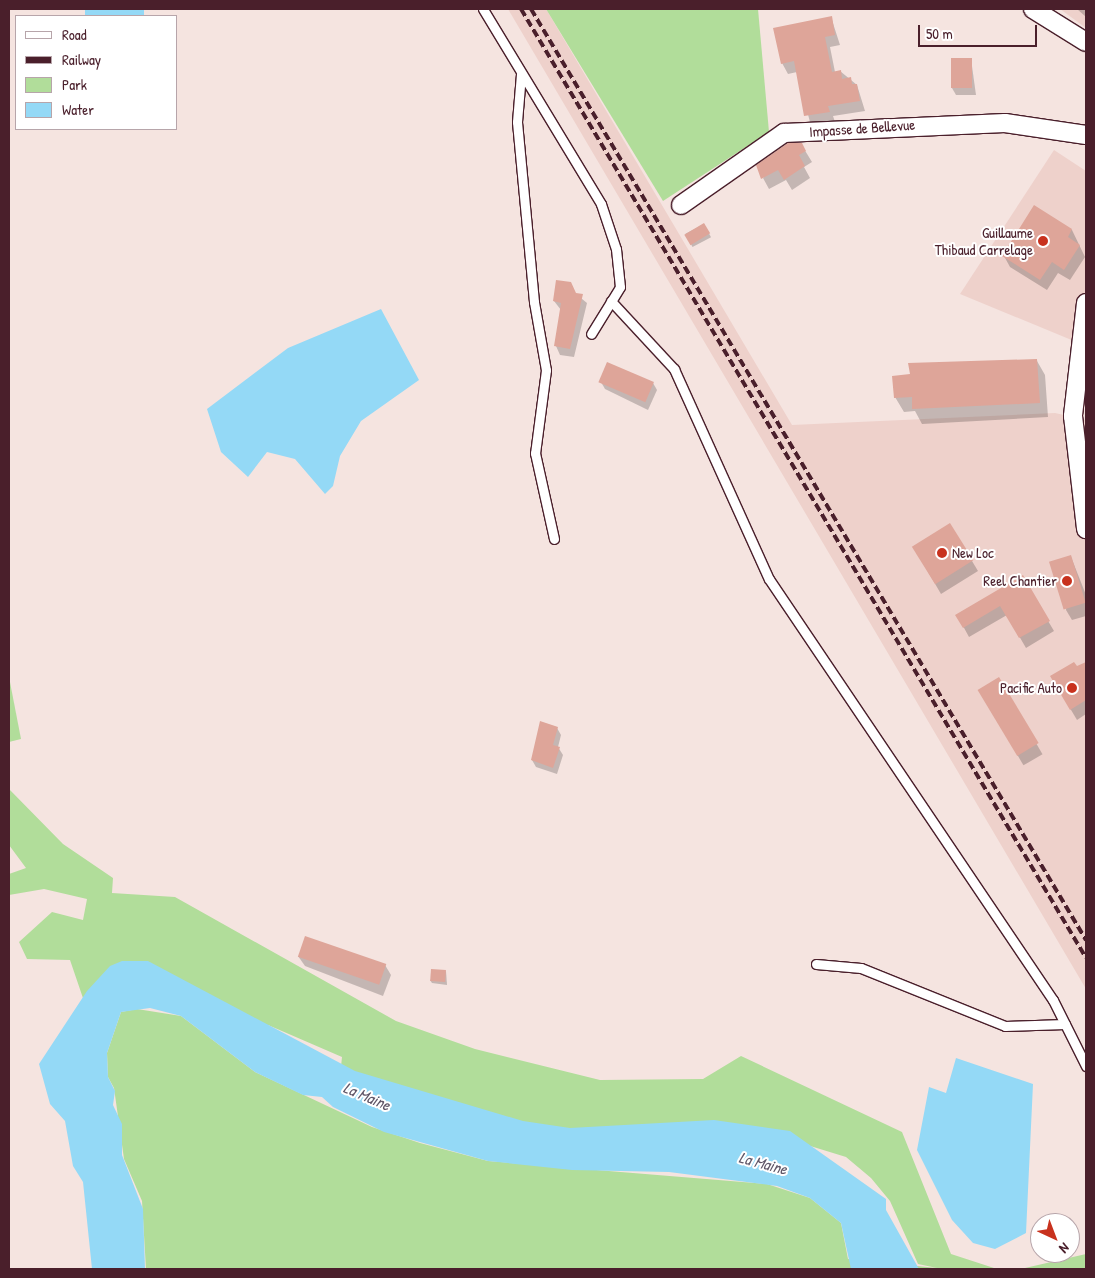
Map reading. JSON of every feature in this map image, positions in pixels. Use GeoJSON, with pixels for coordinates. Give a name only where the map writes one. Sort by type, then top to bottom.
{"type":"FeatureCollection","features":[{"type":"Feature","properties":{"kind":"street"},"geometry":{"type":"LineString","coordinates":[[1033,9],[1079,39],[1086,55]]}},
{"type":"Feature","properties":{"kind":"street","name":"Impasse de Bellevue"},"geometry":{"type":"LineString","coordinates":[[681,206],[784,132],[1005,123],[1064,135],[1086,135]]}},
{"type":"Feature","properties":{"kind":"street"},"geometry":{"type":"LineString","coordinates":[[1064,135],[1086,124]]}},
{"type":"Feature","properties":{"kind":"street"},"geometry":{"type":"LineString","coordinates":[[1086,303],[1080,416],[1086,529]]}},
{"type":"Feature","properties":{"kind":"lane"},"geometry":{"type":"LineString","coordinates":[[483,9],[601,204],[616,249],[620,287],[591,334]]}},
{"type":"Feature","properties":{"kind":"lane"},"geometry":{"type":"LineString","coordinates":[[521,74],[517,122],[534,302],[546,370],[535,453],[554,538]]}},
{"type":"Feature","properties":{"kind":"lane"},"geometry":{"type":"LineString","coordinates":[[611,301],[674,369],[768,579],[928,809],[1065,1024],[1086,1066]]}},
{"type":"Feature","properties":{"kind":"lane"},"geometry":{"type":"LineString","coordinates":[[816,964],[862,968],[1005,1026],[1065,1024]]}},
{"type":"Feature","properties":{"kind":"shaded area"},"geometry":{"type":"Polygon","coordinates":[[[508,9],[546,9],[792,425],[1055,413],[1086,420],[1086,989],[508,9]]]}},
{"type":"Feature","properties":{"kind":"shaded area"},"geometry":{"type":"Polygon","coordinates":[[[1060,9],[1086,9],[1086,28],[1060,9]]]}},
{"type":"Feature","properties":{"kind":"shaded area"},"geometry":{"type":"Polygon","coordinates":[[[1054,150],[1086,171],[1086,346],[960,294],[1054,150]]]}},
{"type":"Feature","properties":{"kind":"green space"},"geometry":{"type":"Polygon","coordinates":[[[546,9],[758,9],[769,132],[663,201],[546,9]]]}},
{"type":"Feature","properties":{"kind":"green space"},"geometry":{"type":"Polygon","coordinates":[[[9,677],[21,739],[9,742],[9,677]]]}},
{"type":"Feature","properties":{"kind":"green space"},"geometry":{"type":"Polygon","coordinates":[[[9,789],[63,844],[113,878],[112,893],[175,897],[396,1021],[475,1049],[600,1080],[703,1079],[741,1056],[902,1132],[951,1254],[994,1268],[1025,1268],[1047,1263],[1080,1263],[1080,1255],[1086,1254],[1086,1269],[146,1269],[142,1201],[124,1159],[114,1088],[108,1077],[107,1053],[121,1012],[137,1009],[181,1016],[255,1072],[372,1127],[420,1143],[488,1161],[767,1184],[810,1198],[841,1223],[848,1259],[937,1268],[918,1264],[890,1201],[871,1178],[846,1157],[781,1137],[538,1132],[340,1076],[342,1057],[268,1025],[245,1028],[146,969],[85,1004],[70,960],[27,959],[19,942],[52,912],[83,920],[87,899],[44,889],[9,895],[9,874],[26,868],[9,845],[9,789]]]}},
{"type":"Feature","properties":{"kind":"water"},"geometry":{"type":"Polygon","coordinates":[[[85,9],[144,9],[144,15],[85,15],[85,9]]]}},
{"type":"Feature","properties":{"kind":"water"},"geometry":{"type":"Polygon","coordinates":[[[381,309],[419,380],[361,421],[340,456],[333,486],[325,494],[295,459],[267,452],[248,477],[221,452],[207,409],[288,348],[381,309]]]}},
{"type":"Feature","properties":{"kind":"water","name":"La Maine"},"geometry":{"type":"Polygon","coordinates":[[[122,961],[148,961],[355,1071],[523,1121],[570,1128],[714,1120],[790,1131],[886,1199],[886,1210],[919,1269],[851,1269],[841,1223],[810,1198],[777,1186],[669,1172],[572,1170],[488,1161],[384,1132],[333,1107],[322,1097],[303,1095],[255,1072],[181,1016],[150,1008],[121,1012],[107,1053],[108,1077],[115,1091],[113,1105],[122,1124],[122,1155],[143,1209],[145,1269],[92,1269],[83,1182],[73,1166],[65,1121],[50,1104],[39,1064],[87,991],[110,966],[122,961]]]}},
{"type":"Feature","properties":{"kind":"water"},"geometry":{"type":"Polygon","coordinates":[[[956,1058],[1033,1084],[1026,1233],[995,1249],[973,1243],[952,1220],[917,1150],[929,1087],[946,1093],[956,1058]]]}},
{"type":"Feature","properties":{"kind":"building"},"geometry":{"type":"Polygon","coordinates":[[[832,16],[835,35],[825,37],[832,72],[841,70],[842,79],[851,77],[852,84],[857,84],[860,101],[828,106],[830,112],[804,116],[794,61],[781,64],[773,28],[832,16]]]}},
{"type":"Feature","properties":{"kind":"building"},"geometry":{"type":"Polygon","coordinates":[[[951,58],[972,58],[972,88],[951,88],[951,58]]]}},
{"type":"Feature","properties":{"kind":"building"},"geometry":{"type":"Polygon","coordinates":[[[788,143],[802,143],[806,151],[799,155],[805,166],[784,180],[778,170],[761,179],[756,165],[788,143]]]}},
{"type":"Feature","properties":{"kind":"building","name":"Guillaume Thibaud Carrelage"},"geometry":{"type":"Polygon","coordinates":[[[1034,205],[1072,229],[1068,237],[1080,245],[1064,270],[1052,262],[1040,280],[1002,256],[1034,205]]]}},
{"type":"Feature","properties":{"kind":"building"},"geometry":{"type":"Polygon","coordinates":[[[704,223],[710,233],[690,245],[684,235],[704,223]]]}},
{"type":"Feature","properties":{"kind":"building"},"geometry":{"type":"Polygon","coordinates":[[[556,280],[571,282],[576,293],[583,294],[570,349],[554,346],[561,303],[553,301],[556,280]]]}},
{"type":"Feature","properties":{"kind":"building"},"geometry":{"type":"Polygon","coordinates":[[[1037,359],[1040,403],[912,409],[912,397],[894,398],[892,376],[910,374],[908,363],[1037,359]]]}},
{"type":"Feature","properties":{"kind":"building"},"geometry":{"type":"Polygon","coordinates":[[[607,362],[654,382],[645,402],[598,382],[607,362]]]}},
{"type":"Feature","properties":{"kind":"building","name":"New Loc"},"geometry":{"type":"Polygon","coordinates":[[[950,523],[973,560],[935,584],[912,547],[950,523]]]}},
{"type":"Feature","properties":{"kind":"building","name":"Reel Chantier"},"geometry":{"type":"Polygon","coordinates":[[[1071,555],[1086,603],[1064,610],[1049,562],[1071,555]]]}},
{"type":"Feature","properties":{"kind":"building"},"geometry":{"type":"Polygon","coordinates":[[[1023,575],[1050,621],[1019,638],[1000,606],[963,628],[955,615],[1023,575]]]}},
{"type":"Feature","properties":{"kind":"building","name":"Pacific Auto"},"geometry":{"type":"Polygon","coordinates":[[[1074,662],[1077,666],[1086,662],[1086,700],[1070,710],[1050,676],[1074,662]]]}},
{"type":"Feature","properties":{"kind":"building"},"geometry":{"type":"Polygon","coordinates":[[[999,677],[1039,743],[1017,756],[978,690],[999,677]]]}},
{"type":"Feature","properties":{"kind":"building"},"geometry":{"type":"Polygon","coordinates":[[[540,721],[558,727],[553,745],[560,747],[553,768],[531,760],[540,721]]]}},
{"type":"Feature","properties":{"kind":"building"},"geometry":{"type":"Polygon","coordinates":[[[305,936],[386,964],[379,985],[298,957],[305,936]]]}},
{"type":"Feature","properties":{"kind":"building"},"geometry":{"type":"Polygon","coordinates":[[[431,969],[446,970],[445,982],[430,981],[431,969]]]}},
{"type":"Feature","properties":{"kind":"railway"},"geometry":{"type":"LineString","coordinates":[[521,9],[1086,958]]}},
{"type":"Feature","properties":{"kind":"railway"},"geometry":{"type":"LineString","coordinates":[[531,9],[1086,940]]}},
{"type":"Feature","properties":{"kind":"place","name":"Guillaume Thibaud Carrelage"},"geometry":{"type":"Point","coordinates":[1043,241]}},
{"type":"Feature","properties":{"kind":"place","name":"New Loc"},"geometry":{"type":"Point","coordinates":[942,553]}},
{"type":"Feature","properties":{"kind":"place","name":"Reel Chantier"},"geometry":{"type":"Point","coordinates":[1067,581]}},
{"type":"Feature","properties":{"kind":"place","name":"Pacific Auto"},"geometry":{"type":"Point","coordinates":[1072,688]}}]}
